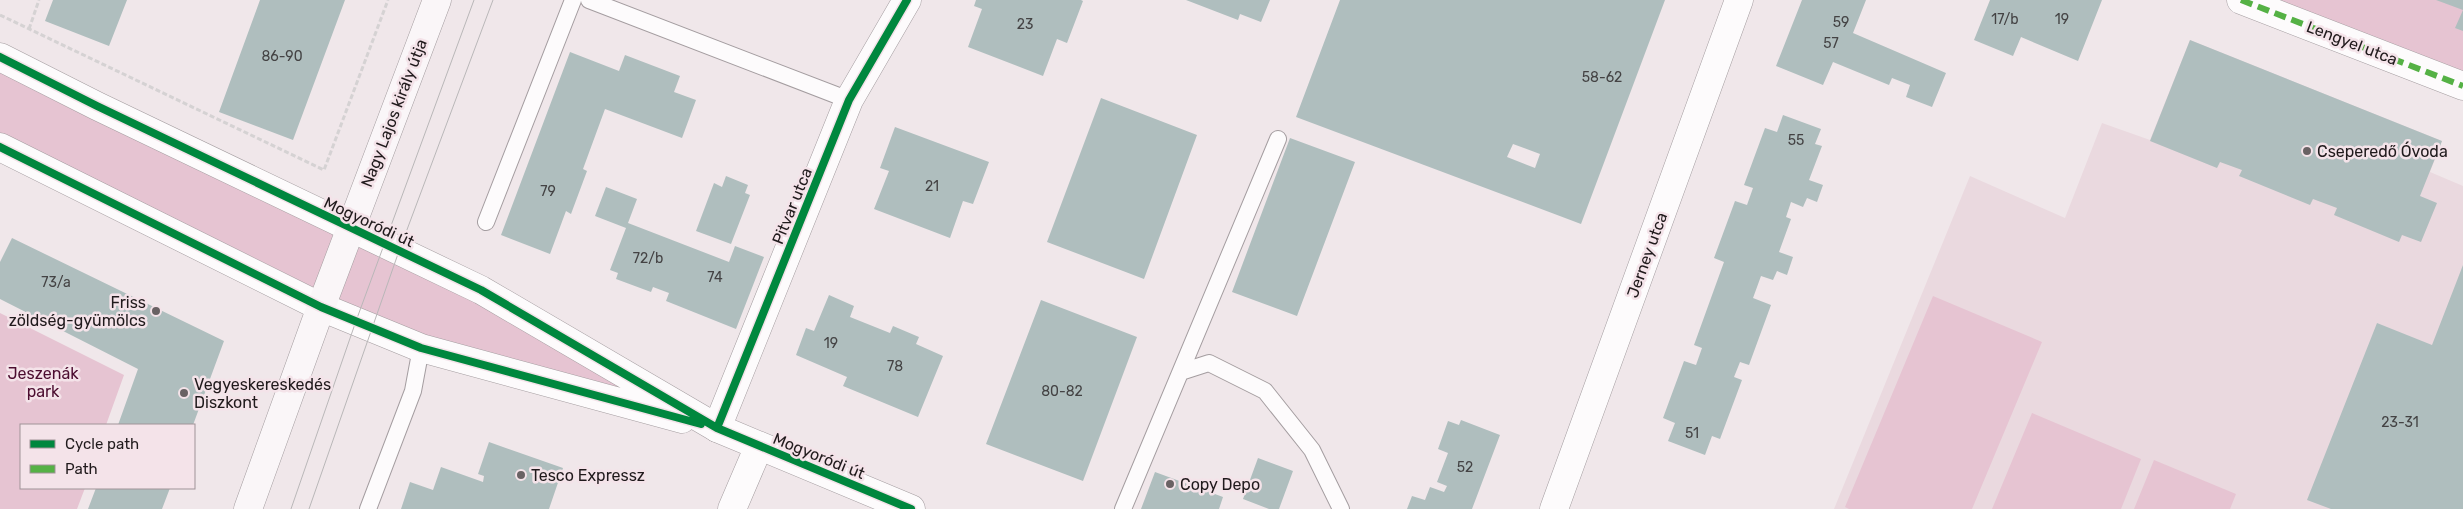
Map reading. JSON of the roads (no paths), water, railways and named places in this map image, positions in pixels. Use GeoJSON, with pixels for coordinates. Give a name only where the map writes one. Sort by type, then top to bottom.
{"type":"FeatureCollection","features":[{"type":"Feature","properties":{"kind":"main road","name":"Nagy Lajos király útja"},"geometry":{"type":"LineString","coordinates":[[248,509],[320,307],[437,0]]}},
{"type":"Feature","properties":{"kind":"street","name":"Pitvar utca"},"geometry":{"type":"LineString","coordinates":[[718,428],[850,100],[907,0]]}},
{"type":"Feature","properties":{"kind":"street","name":"Jerney utca"},"geometry":{"type":"LineString","coordinates":[[1554,509],[1739,0]]}},
{"type":"Feature","properties":{"kind":"street","name":"Lengyel utca"},"geometry":{"type":"LineString","coordinates":[[2241,0],[2463,86]]}},
{"type":"Feature","properties":{"kind":"street","name":"Mogyoródi út"},"geometry":{"type":"LineString","coordinates":[[0,57],[481,290],[718,428],[911,509]]}},
{"type":"Feature","properties":{"kind":"street","name":"Mogyoródi út"},"geometry":{"type":"LineString","coordinates":[[0,147],[320,307],[421,348],[718,428]]}},
{"type":"Feature","properties":{"kind":"street"},"geometry":{"type":"LineString","coordinates":[[732,509],[759,446]]}},
{"type":"Feature","properties":{"kind":"lane"},"geometry":{"type":"LineString","coordinates":[[486,222],[573,0]]}},
{"type":"Feature","properties":{"kind":"lane"},"geometry":{"type":"LineString","coordinates":[[589,0],[850,100]]}},
{"type":"Feature","properties":{"kind":"lane"},"geometry":{"type":"LineString","coordinates":[[1123,509],[1278,139]]}},
{"type":"Feature","properties":{"kind":"lane"},"geometry":{"type":"LineString","coordinates":[[368,509],[413,391],[421,348]]}},
{"type":"Feature","properties":{"kind":"lane"},"geometry":{"type":"LineString","coordinates":[[1181,372],[1209,363],[1264,391],[1312,450],[1341,509]]}},
{"type":"Feature","properties":{"kind":"tram line"},"geometry":{"type":"LineString","coordinates":[[291,509],[356,321],[474,0]]}},
{"type":"Feature","properties":{"kind":"tram line"},"geometry":{"type":"LineString","coordinates":[[309,509],[399,251],[493,0]]}},
{"type":"Feature","properties":{"kind":"place","name":"Cseperedő Óvoda"},"geometry":{"type":"Point","coordinates":[2307,151]}},
{"type":"Feature","properties":{"kind":"place","name":"Friss zöldség-gyümölcs"},"geometry":{"type":"Point","coordinates":[156,311]}},
{"type":"Feature","properties":{"kind":"place","name":"Vegyeskereskedés Diszkont"},"geometry":{"type":"Point","coordinates":[184,393]}},
{"type":"Feature","properties":{"kind":"place","name":"Tesco Expressz"},"geometry":{"type":"Point","coordinates":[521,475]}},
{"type":"Feature","properties":{"kind":"place","name":"Copy Depo"},"geometry":{"type":"Point","coordinates":[1170,484]}},
{"type":"Feature","properties":{"kind":"park label","name":"Jeszenák park"},"geometry":{"type":"Point","coordinates":[43,382]}}]}
